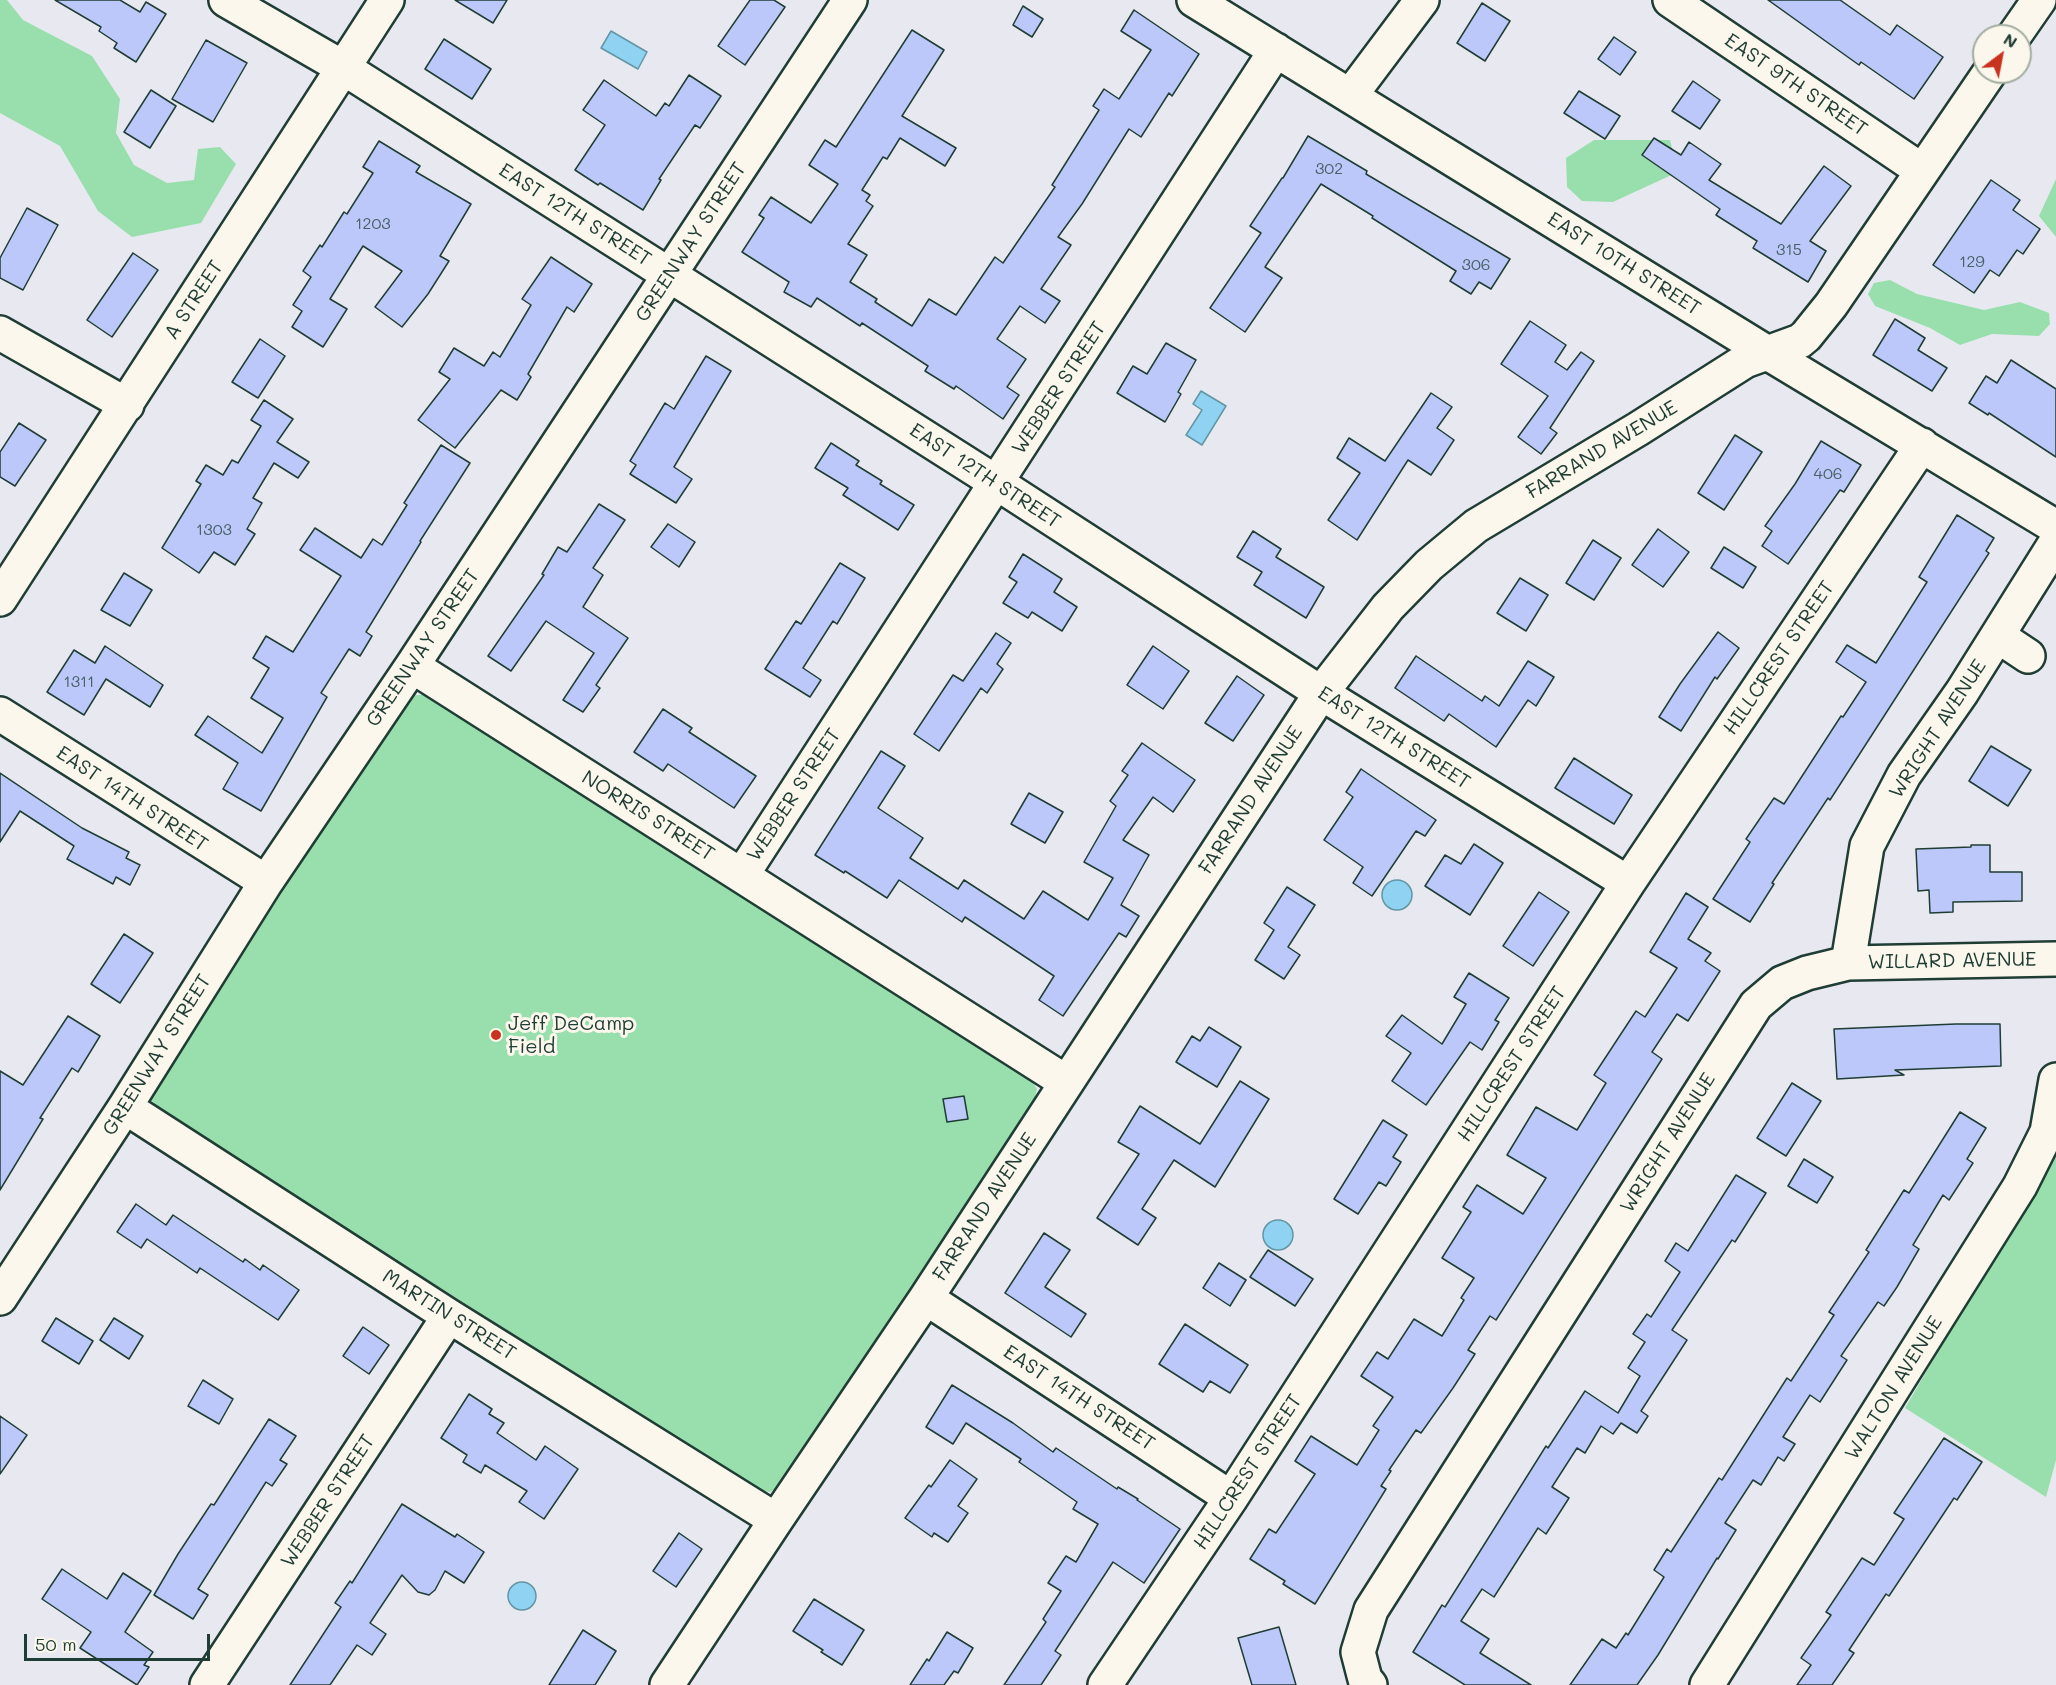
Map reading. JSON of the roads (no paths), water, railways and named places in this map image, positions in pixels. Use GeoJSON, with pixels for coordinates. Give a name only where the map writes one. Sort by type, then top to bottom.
{"type":"FeatureCollection","features":[{"type":"Feature","properties":{"kind":"street","name":"EAST 12TH STREET"},"geometry":{"type":"LineString","coordinates":[[226,0],[342,67],[997,483],[1321,693],[1628,883]]}},
{"type":"Feature","properties":{"kind":"street","name":"A STREET"},"geometry":{"type":"LineString","coordinates":[[0,598],[387,0]]}},
{"type":"Feature","properties":{"kind":"street","name":"GREENWAY STREET"},"geometry":{"type":"LineString","coordinates":[[0,1298],[125,1107],[266,882],[412,666],[850,0]]}},
{"type":"Feature","properties":{"kind":"street"},"geometry":{"type":"LineString","coordinates":[[1350,96],[1422,0]]}},
{"type":"Feature","properties":{"kind":"street","name":"EAST 9TH STREET"},"geometry":{"type":"LineString","coordinates":[[1670,0],[1921,170]]}},
{"type":"Feature","properties":{"kind":"street"},"geometry":{"type":"LineString","coordinates":[[2022,24],[2039,0]]}},
{"type":"Feature","properties":{"kind":"street","name":"EAST 10TH STREET"},"geometry":{"type":"LineString","coordinates":[[1196,1],[1766,352],[2056,527]]}},
{"type":"Feature","properties":{"kind":"street","name":"WEBBER STREET"},"geometry":{"type":"LineString","coordinates":[[742,875],[1276,50]]}},
{"type":"Feature","properties":{"kind":"street","name":"FARRAND AVENUE"},"geometry":{"type":"LineString","coordinates":[[667,1685],[926,1298],[1321,693],[1388,607],[1429,565],[1476,526],[1638,429],[1745,361],[1800,341],[1806,336],[1831,305],[1982,84]]}},
{"type":"Feature","properties":{"kind":"street"},"geometry":{"type":"LineString","coordinates":[[0,333],[127,405]]}},
{"type":"Feature","properties":{"kind":"street","name":"HILLCREST STREET"},"geometry":{"type":"LineString","coordinates":[[1106,1685],[1231,1498],[1628,883],[1922,445]]}},
{"type":"Feature","properties":{"kind":"street","name":"WRIGHT AVENUE"},"geometry":{"type":"LineString","coordinates":[[1370,1685],[1365,1679],[1358,1652],[1371,1610],[1756,1005],[1782,983],[1807,973],[1848,963],[1867,846],[1904,775],[1962,692],[2056,542]]}},
{"type":"Feature","properties":{"kind":"street"},"geometry":{"type":"LineString","coordinates":[[1998,636],[2028,656]]}},
{"type":"Feature","properties":{"kind":"street","name":"NORRIS STREET"},"geometry":{"type":"LineString","coordinates":[[412,666],[1066,1082]]}},
{"type":"Feature","properties":{"kind":"street","name":"EAST 14TH STREET"},"geometry":{"type":"LineString","coordinates":[[0,714],[266,882]]}},
{"type":"Feature","properties":{"kind":"street","name":"WILLARD AVENUE"},"geometry":{"type":"LineString","coordinates":[[1848,963],[2056,959]]}},
{"type":"Feature","properties":{"kind":"street","name":"WALTON AVENUE"},"geometry":{"type":"LineString","coordinates":[[1707,1685],[2020,1186],[2047,1132],[2056,1080]]}},
{"type":"Feature","properties":{"kind":"street","name":"MARTIN STREET"},"geometry":{"type":"LineString","coordinates":[[125,1107],[449,1317],[776,1520]]}},
{"type":"Feature","properties":{"kind":"street","name":"EAST 14TH STREET"},"geometry":{"type":"LineString","coordinates":[[926,1298],[1231,1498]]}},
{"type":"Feature","properties":{"kind":"street","name":"WEBBER STREET"},"geometry":{"type":"LineString","coordinates":[[207,1685],[449,1317]]}},
{"type":"Feature","properties":{"kind":"water"},"geometry":{"type":"Polygon","coordinates":[[[611,31],[647,52],[638,69],[601,48],[611,31]]]}},
{"type":"Feature","properties":{"kind":"water"},"geometry":{"type":"Polygon","coordinates":[[[1201,391],[1226,406],[1202,445],[1186,435],[1202,410],[1193,404],[1201,391]]]}},
{"type":"Feature","properties":{"kind":"water"},"geometry":{"type":"Polygon","coordinates":[[[1397,880],[1403,881],[1411,889],[1411,901],[1403,909],[1397,910],[1391,909],[1383,901],[1382,895],[1383,889],[1391,881],[1397,880]]]}},
{"type":"Feature","properties":{"kind":"water"},"geometry":{"type":"Polygon","coordinates":[[[1278,1220],[1289,1224],[1293,1235],[1289,1246],[1278,1250],[1267,1246],[1263,1235],[1267,1224],[1278,1220]]]}},
{"type":"Feature","properties":{"kind":"water"},"geometry":{"type":"Polygon","coordinates":[[[522,1582],[532,1586],[536,1596],[532,1606],[522,1610],[512,1606],[508,1596],[512,1586],[522,1582]]]}},
{"type":"Feature","properties":{"kind":"place","name":"Jeff DeCamp Field"},"geometry":{"type":"Point","coordinates":[496,1035]}}]}
